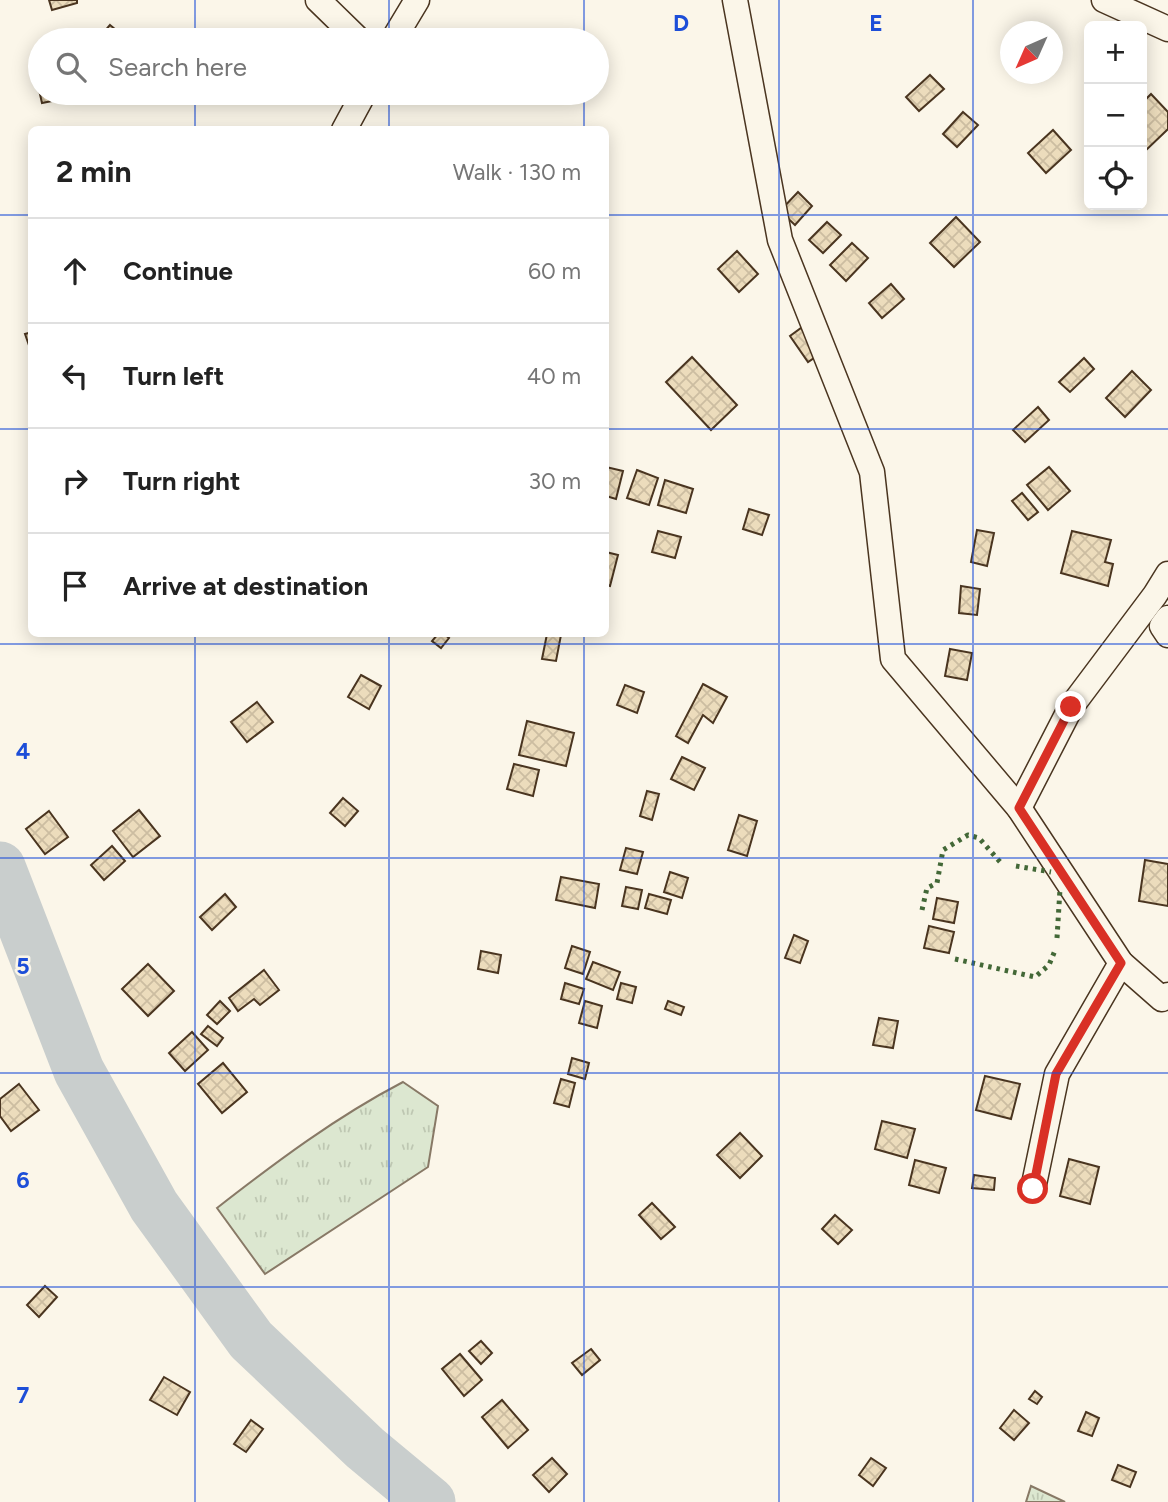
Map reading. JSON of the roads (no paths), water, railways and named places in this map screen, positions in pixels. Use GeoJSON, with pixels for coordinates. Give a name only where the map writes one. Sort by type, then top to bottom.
{"type":"FeatureCollection","features":[{"type":"Feature","properties":{"kind":"street"},"geometry":{"type":"LineString","coordinates":[[318,0],[347,28]]}},
{"type":"Feature","properties":{"kind":"street"},"geometry":{"type":"LineString","coordinates":[[400,28],[417,0]]}},
{"type":"Feature","properties":{"kind":"street"},"geometry":{"type":"LineString","coordinates":[[736,0],[780,240],[872,472],[893,659],[1019,808],[1121,963],[1166,998]]}},
{"type":"Feature","properties":{"kind":"street"},"geometry":{"type":"LineString","coordinates":[[1104,0],[1168,29]]}},
{"type":"Feature","properties":{"kind":"street"},"geometry":{"type":"LineString","coordinates":[[346,126],[358,105]]}},
{"type":"Feature","properties":{"kind":"street"},"geometry":{"type":"LineString","coordinates":[[1019,808],[1071,707],[1168,574]]}},
{"type":"Feature","properties":{"kind":"street"},"geometry":{"type":"LineString","coordinates":[[1168,618],[1162,626],[1168,635]]}},
{"type":"Feature","properties":{"kind":"street"},"geometry":{"type":"LineString","coordinates":[[1033,1189],[1056,1074],[1121,963]]}},
{"type":"Feature","properties":{"kind":"waterway"},"geometry":{"type":"LineString","coordinates":[[0,867],[79,1071],[154,1206],[251,1340],[365,1448],[430,1502]]}}]}
